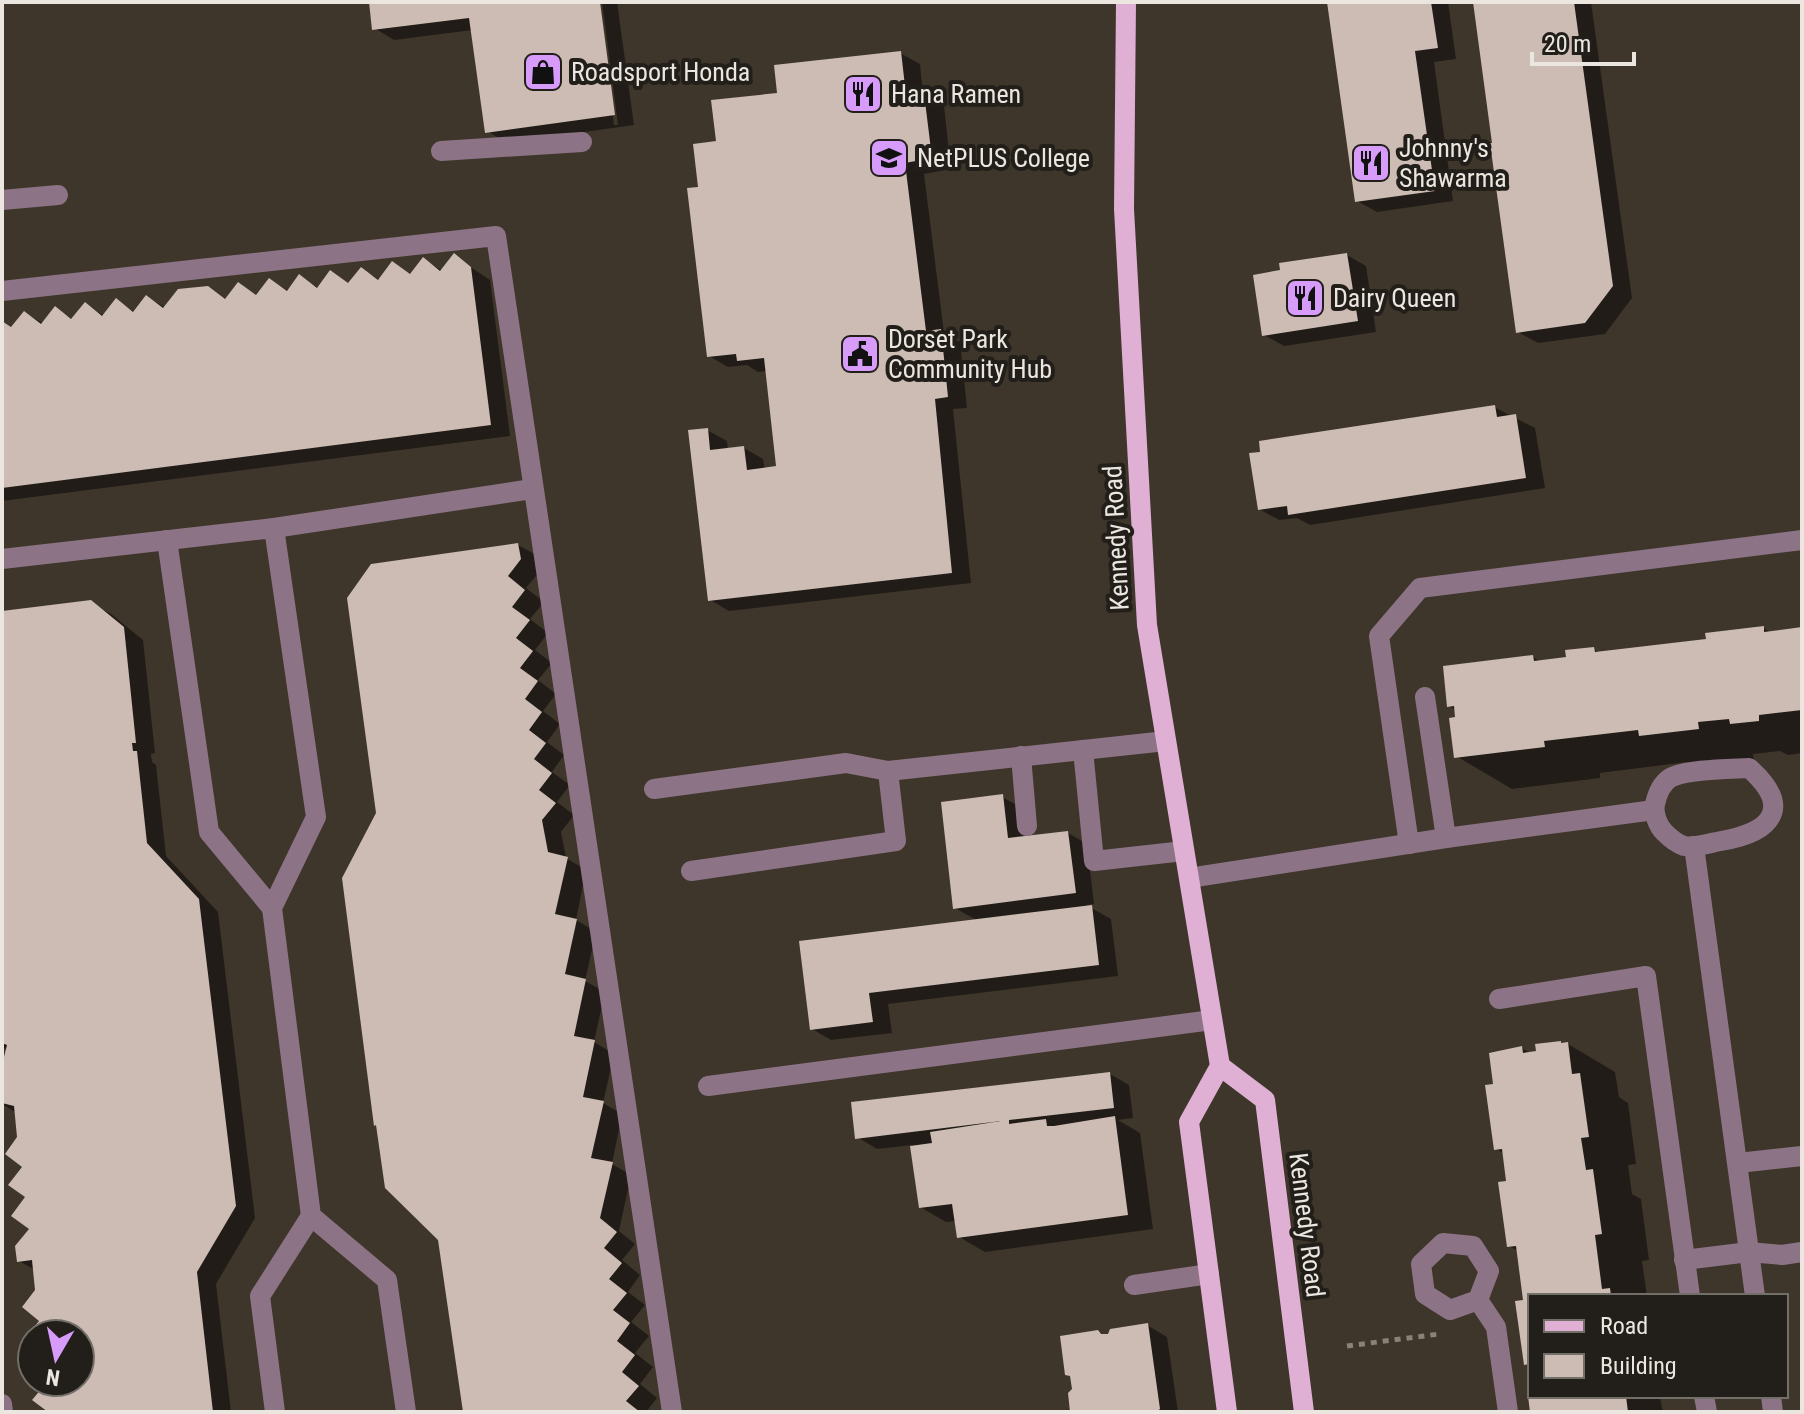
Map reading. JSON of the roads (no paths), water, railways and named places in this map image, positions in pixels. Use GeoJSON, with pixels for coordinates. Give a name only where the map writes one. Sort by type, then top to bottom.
{"type":"FeatureCollection","features":[{"type":"Feature","properties":{"kind":"main road","name":"Kennedy Road"},"geometry":{"type":"LineString","coordinates":[[1126,2],[1124,209],[1147,625],[1220,1066],[1265,1100],[1304,1412]]}},
{"type":"Feature","properties":{"kind":"main road"},"geometry":{"type":"LineString","coordinates":[[1220,1066],[1189,1122],[1227,1412]]}},
{"type":"Feature","properties":{"kind":"lane"},"geometry":{"type":"LineString","coordinates":[[441,151],[582,142]]}},
{"type":"Feature","properties":{"kind":"lane"},"geometry":{"type":"LineString","coordinates":[[2,200],[58,195]]}},
{"type":"Feature","properties":{"kind":"lane"},"geometry":{"type":"LineString","coordinates":[[2,291],[496,236],[672,1412]]}},
{"type":"Feature","properties":{"kind":"lane"},"geometry":{"type":"LineString","coordinates":[[2,559],[274,528],[532,489]]}},
{"type":"Feature","properties":{"kind":"lane"},"geometry":{"type":"LineString","coordinates":[[272,908],[316,817],[274,528]]}},
{"type":"Feature","properties":{"kind":"lane"},"geometry":{"type":"LineString","coordinates":[[167,540],[209,832],[272,908],[311,1216],[260,1296],[275,1412]]}},
{"type":"Feature","properties":{"kind":"lane"},"geometry":{"type":"LineString","coordinates":[[1409,844],[1379,636],[1420,588],[1802,540]]}},
{"type":"Feature","properties":{"kind":"lane"},"geometry":{"type":"LineString","coordinates":[[1425,697],[1446,838]]}},
{"type":"Feature","properties":{"kind":"lane"},"geometry":{"type":"LineString","coordinates":[[654,789],[846,763],[888,771],[1166,741]]}},
{"type":"Feature","properties":{"kind":"lane"},"geometry":{"type":"LineString","coordinates":[[1083,750],[1094,861],[1184,851]]}},
{"type":"Feature","properties":{"kind":"lane"},"geometry":{"type":"LineString","coordinates":[[1021,756],[1027,826]]}},
{"type":"Feature","properties":{"kind":"lane"},"geometry":{"type":"LineString","coordinates":[[1749,768],[1766,783],[1773,806],[1767,824],[1748,837],[1694,846],[1681,845],[1662,830],[1654,810],[1658,792],[1670,778],[1706,770],[1749,768]]}},
{"type":"Feature","properties":{"kind":"lane"},"geometry":{"type":"LineString","coordinates":[[691,871],[896,841],[888,771]]}},
{"type":"Feature","properties":{"kind":"lane"},"geometry":{"type":"LineString","coordinates":[[1189,878],[1654,810]]}},
{"type":"Feature","properties":{"kind":"lane"},"geometry":{"type":"LineString","coordinates":[[1694,846],[1755,1294]]}},
{"type":"Feature","properties":{"kind":"lane"},"geometry":{"type":"LineString","coordinates":[[1499,999],[1646,976],[1690,1294]]}},
{"type":"Feature","properties":{"kind":"lane"},"geometry":{"type":"LineString","coordinates":[[708,1086],[1212,1020]]}},
{"type":"Feature","properties":{"kind":"lane"},"geometry":{"type":"LineString","coordinates":[[1738,1163],[1802,1156]]}},
{"type":"Feature","properties":{"kind":"lane"},"geometry":{"type":"LineString","coordinates":[[311,1216],[387,1280],[406,1412]]}},
{"type":"Feature","properties":{"kind":"lane"},"geometry":{"type":"LineString","coordinates":[[1684,1260],[1749,1252],[1782,1255],[1802,1252]]}},
{"type":"Feature","properties":{"kind":"lane"},"geometry":{"type":"LineString","coordinates":[[1134,1285],[1209,1274]]}},
{"type":"Feature","properties":{"kind":"lane"},"geometry":{"type":"LineString","coordinates":[[1478,1300],[1496,1327],[1508,1412]]}},
{"type":"Feature","properties":{"kind":"lane"},"geometry":{"type":"LineString","coordinates":[[2,1404],[3,1412]]}},
{"type":"Feature","properties":{"kind":"place","name":"Roadsport Honda"},"geometry":{"type":"Point","coordinates":[543,72]}},
{"type":"Feature","properties":{"kind":"place","name":"Hana Ramen"},"geometry":{"type":"Point","coordinates":[863,94]}},
{"type":"Feature","properties":{"kind":"place","name":"NetPLUS College"},"geometry":{"type":"Point","coordinates":[889,158]}},
{"type":"Feature","properties":{"kind":"place","name":"Johnny's Shawarma"},"geometry":{"type":"Point","coordinates":[1371,163]}},
{"type":"Feature","properties":{"kind":"place","name":"Dairy Queen"},"geometry":{"type":"Point","coordinates":[1305,298]}},
{"type":"Feature","properties":{"kind":"place","name":"Dorset Park Community Hub"},"geometry":{"type":"Point","coordinates":[860,354]}}]}
